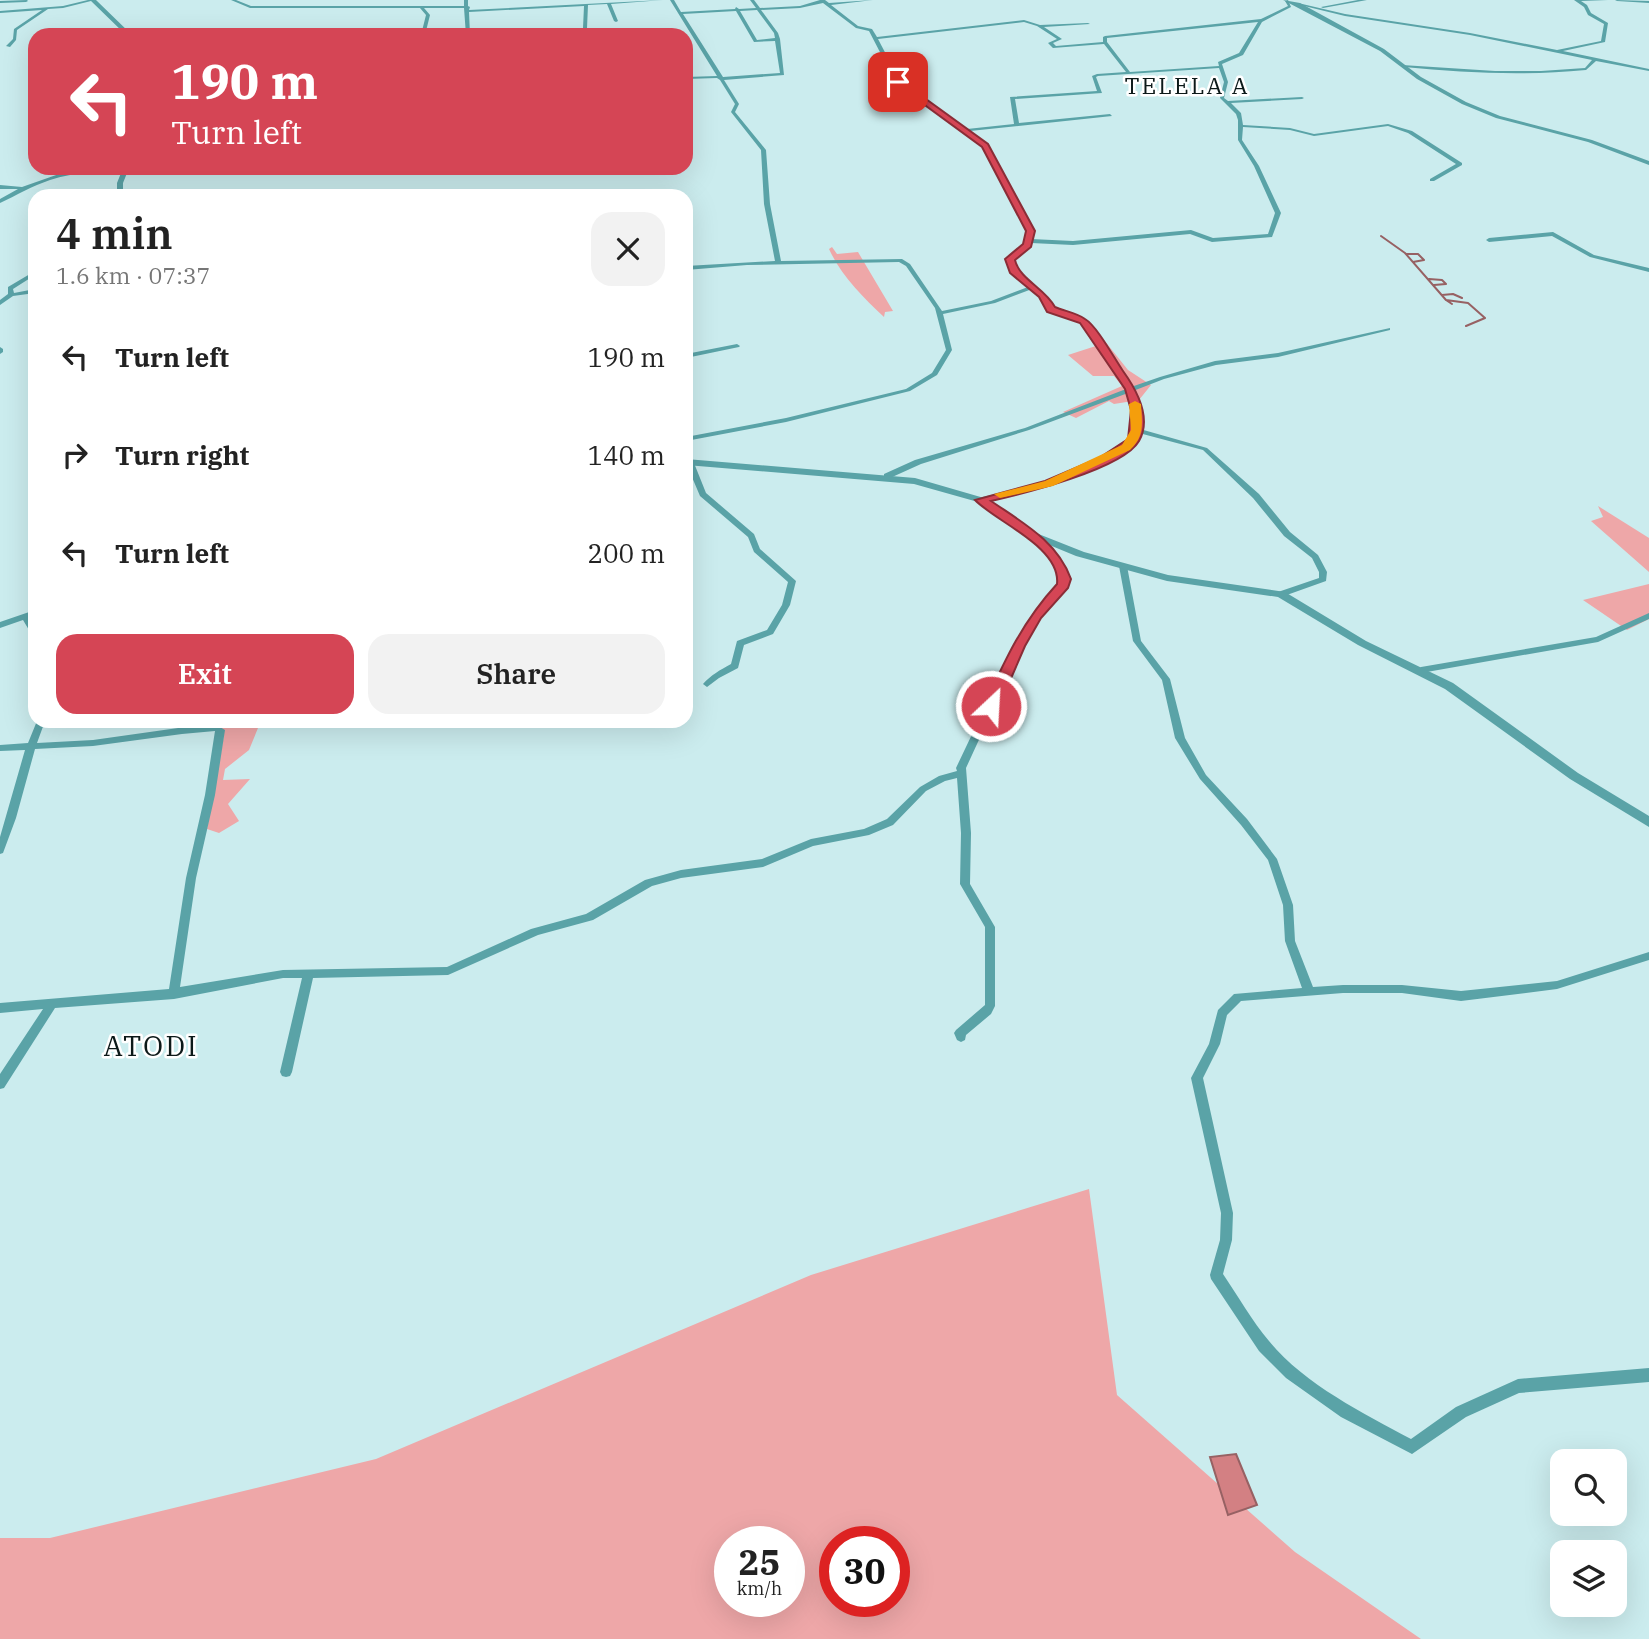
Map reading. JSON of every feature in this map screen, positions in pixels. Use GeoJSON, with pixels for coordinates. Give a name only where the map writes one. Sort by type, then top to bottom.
{"type":"FeatureCollection","features":[{"type":"Feature","properties":{"kind":"street"},"geometry":{"type":"LineString","coordinates":[[0,12],[93,0],[122,28]]}},
{"type":"Feature","properties":{"kind":"street"},"geometry":{"type":"LineString","coordinates":[[233,0],[250,7],[468,9],[586,6],[661,0]]}},
{"type":"Feature","properties":{"kind":"street"},"geometry":{"type":"LineString","coordinates":[[466,0],[468,28]]}},
{"type":"Feature","properties":{"kind":"street"},"geometry":{"type":"LineString","coordinates":[[672,0],[692,28]]}},
{"type":"Feature","properties":{"kind":"street"},"geometry":{"type":"LineString","coordinates":[[693,78],[782,74],[774,27],[752,0]]}},
{"type":"Feature","properties":{"kind":"street"},"geometry":{"type":"LineString","coordinates":[[681,13],[736,8],[800,7],[825,1],[871,0]]}},
{"type":"Feature","properties":{"kind":"street"},"geometry":{"type":"LineString","coordinates":[[1287,0],[1382,50],[1404,66],[1485,113],[1590,141],[1649,163]]}},
{"type":"Feature","properties":{"kind":"street"},"geometry":{"type":"LineString","coordinates":[[1129,73],[1105,43],[1105,37],[1262,20],[1290,6],[1287,0]]}},
{"type":"Feature","properties":{"kind":"street"},"geometry":{"type":"LineString","coordinates":[[1309,6],[1331,6],[1365,0]]}},
{"type":"Feature","properties":{"kind":"street"},"geometry":{"type":"LineString","coordinates":[[1556,52],[1603,42],[1606,23],[1589,14],[1586,6],[1578,0]]}},
{"type":"Feature","properties":{"kind":"street"},"geometry":{"type":"LineString","coordinates":[[1578,0],[1606,0]]}},
{"type":"Feature","properties":{"kind":"street"},"geometry":{"type":"LineString","coordinates":[[1617,0],[1649,2]]}},
{"type":"Feature","properties":{"kind":"street"},"geometry":{"type":"LineString","coordinates":[[2,1],[26,1]]}},
{"type":"Feature","properties":{"kind":"street"},"geometry":{"type":"LineString","coordinates":[[825,1],[857,27],[872,30],[898,82],[968,130],[985,146],[997,173],[1027,222],[1031,241]]}},
{"type":"Feature","properties":{"kind":"street"},"geometry":{"type":"LineString","coordinates":[[609,4],[616,21]]}},
{"type":"Feature","properties":{"kind":"street"},"geometry":{"type":"LineString","coordinates":[[1298,4],[1345,16],[1470,34],[1649,70]]}},
{"type":"Feature","properties":{"kind":"street"},"geometry":{"type":"LineString","coordinates":[[585,28],[586,6]]}},
{"type":"Feature","properties":{"kind":"street"},"geometry":{"type":"LineString","coordinates":[[421,7],[428,15],[425,28]]}},
{"type":"Feature","properties":{"kind":"street"},"geometry":{"type":"LineString","coordinates":[[8,46],[15,38],[15,30],[47,8]]}},
{"type":"Feature","properties":{"kind":"street"},"geometry":{"type":"LineString","coordinates":[[736,8],[756,41],[778,39]]}},
{"type":"Feature","properties":{"kind":"street"},"geometry":{"type":"LineString","coordinates":[[981,500],[1049,484],[1083,470],[1126,447],[1133,441],[1137,430],[1136,410],[1130,389],[1083,321],[1051,309],[1044,295],[1030,288],[1016,275],[1009,262],[1031,241],[1073,243],[1191,232],[1212,240],[1270,236],[1278,213],[1264,188],[1257,164],[1239,138],[1243,126],[1237,112],[1222,97],[1226,82],[1221,67],[1222,61],[1241,54],[1248,38],[1262,20]]}},
{"type":"Feature","properties":{"kind":"street"},"geometry":{"type":"LineString","coordinates":[[875,38],[1024,21],[1039,26],[1060,39],[1050,43],[1055,47],[1105,43]]}},
{"type":"Feature","properties":{"kind":"street"},"geometry":{"type":"LineString","coordinates":[[1039,26],[1088,24]]}},
{"type":"Feature","properties":{"kind":"street"},"geometry":{"type":"LineString","coordinates":[[693,30],[719,78],[737,104],[733,112],[736,119],[763,150],[767,204],[778,262]]}},
{"type":"Feature","properties":{"kind":"street"},"geometry":{"type":"LineString","coordinates":[[1404,66],[1468,72],[1539,72],[1586,69],[1594,61]]}},
{"type":"Feature","properties":{"kind":"street"},"geometry":{"type":"LineString","coordinates":[[1017,125],[1012,98],[1100,92],[1095,76],[1221,67]]}},
{"type":"Feature","properties":{"kind":"street"},"geometry":{"type":"LineString","coordinates":[[1226,102],[1302,98]]}},
{"type":"Feature","properties":{"kind":"street"},"geometry":{"type":"LineString","coordinates":[[968,130],[1110,115]]}},
{"type":"Feature","properties":{"kind":"street"},"geometry":{"type":"LineString","coordinates":[[1243,126],[1290,129],[1314,135],[1370,126],[1399,128],[1460,164],[1432,180]]}},
{"type":"Feature","properties":{"kind":"street"},"geometry":{"type":"LineString","coordinates":[[0,201],[21,188],[58,175]]}},
{"type":"Feature","properties":{"kind":"street"},"geometry":{"type":"LineString","coordinates":[[0,187],[21,188]]}},
{"type":"Feature","properties":{"kind":"street"},"geometry":{"type":"LineString","coordinates":[[1489,240],[1553,234],[1600,259],[1649,270]]}},
{"type":"Feature","properties":{"kind":"street"},"geometry":{"type":"LineString","coordinates":[[693,268],[778,262],[900,260],[908,265],[940,313],[949,350],[940,369],[923,383],[838,407],[693,438]]}},
{"type":"Feature","properties":{"kind":"street"},"geometry":{"type":"LineString","coordinates":[[10,295],[10,288],[28,277]]}},
{"type":"Feature","properties":{"kind":"street"},"geometry":{"type":"LineString","coordinates":[[940,313],[993,302],[1030,288]]}},
{"type":"Feature","properties":{"kind":"street"},"geometry":{"type":"LineString","coordinates":[[0,303],[10,295],[28,292]]}},
{"type":"Feature","properties":{"kind":"street"},"geometry":{"type":"LineString","coordinates":[[887,477],[918,462],[1027,429],[1130,389],[1215,363],[1278,355],[1388,329]]}},
{"type":"Feature","properties":{"kind":"street"},"geometry":{"type":"LineString","coordinates":[[693,355],[737,346]]}},
{"type":"Feature","properties":{"kind":"street"},"geometry":{"type":"LineString","coordinates":[[1137,430],[1205,449],[1256,496],[1287,534],[1315,557],[1323,572],[1323,579],[1281,594]]}},
{"type":"Feature","properties":{"kind":"street"},"geometry":{"type":"LineString","coordinates":[[693,464],[762,471],[887,477],[926,483],[981,500],[1033,535],[1080,554],[1175,579],[1281,594],[1362,643],[1421,670],[1472,701],[1574,776],[1649,822]]}},
{"type":"Feature","properties":{"kind":"street"},"geometry":{"type":"LineString","coordinates":[[693,473],[703,494],[751,536],[757,550],[792,582],[786,605],[770,632],[740,643],[735,666],[707,684]]}},
{"type":"Feature","properties":{"kind":"street"},"geometry":{"type":"LineString","coordinates":[[961,1037],[960,1033],[987,1011],[991,987],[990,927],[965,884],[966,833],[960,774],[1018,646],[1036,615],[1064,583],[1059,564],[1033,535]]}},
{"type":"Feature","properties":{"kind":"street"},"geometry":{"type":"LineString","coordinates":[[1123,566],[1137,641],[1166,679],[1180,738],[1203,777],[1244,822],[1272,859],[1288,905],[1290,941],[1309,991]]}},
{"type":"Feature","properties":{"kind":"street"},"geometry":{"type":"LineString","coordinates":[[1421,670],[1591,641],[1611,635],[1649,615]]}},
{"type":"Feature","properties":{"kind":"street"},"geometry":{"type":"LineString","coordinates":[[0,625],[28,616]]}},
{"type":"Feature","properties":{"kind":"street"},"geometry":{"type":"LineString","coordinates":[[0,850],[13,816],[30,746],[38,728]]}},
{"type":"Feature","properties":{"kind":"street"},"geometry":{"type":"LineString","coordinates":[[0,748],[93,743],[172,728]]}},
{"type":"Feature","properties":{"kind":"street"},"geometry":{"type":"LineString","coordinates":[[174,994],[191,878],[210,796],[220,730],[217,728]]}},
{"type":"Feature","properties":{"kind":"street"},"geometry":{"type":"LineString","coordinates":[[0,1007],[174,994],[283,974],[448,971],[535,932],[589,917],[649,883],[681,874],[764,863],[811,843],[866,832],[890,822],[923,789],[942,778],[960,774]]}},
{"type":"Feature","properties":{"kind":"street"},"geometry":{"type":"LineString","coordinates":[[1649,956],[1557,985],[1461,996],[1402,989],[1309,991],[1238,997],[1222,1013],[1214,1044],[1197,1078],[1227,1213],[1226,1240],[1216,1275],[1264,1346],[1316,1393],[1412,1447],[1461,1412],[1518,1386],[1649,1375]]}},
{"type":"Feature","properties":{"kind":"street"},"geometry":{"type":"LineString","coordinates":[[286,1072],[308,975]]}},
{"type":"Feature","properties":{"kind":"street"},"geometry":{"type":"LineString","coordinates":[[0,1083],[52,1003]]}},
{"type":"Feature","properties":{"kind":"shaded area"},"geometry":{"type":"Polygon","coordinates":[[[832,247],[837,254],[858,252],[893,311],[885,312],[884,317],[860,294],[834,259],[829,249],[832,247]]]}},
{"type":"Feature","properties":{"kind":"shaded area"},"geometry":{"type":"Polygon","coordinates":[[[1100,335],[1128,370],[1151,385],[1139,400],[1114,404],[1109,401],[1076,418],[1063,412],[1122,386],[1114,376],[1093,376],[1068,355],[1102,344],[1097,336],[1100,335]]]}},
{"type":"Feature","properties":{"kind":"shaded area"},"geometry":{"type":"Polygon","coordinates":[[[1598,506],[1649,538],[1649,572],[1591,521],[1603,517],[1598,506]]]}},
{"type":"Feature","properties":{"kind":"shaded area"},"geometry":{"type":"Polygon","coordinates":[[[1649,584],[1649,619],[1627,630],[1583,600],[1649,584]]]}},
{"type":"Feature","properties":{"kind":"shaded area"},"geometry":{"type":"Polygon","coordinates":[[[258,728],[249,750],[225,769],[223,780],[250,779],[228,804],[239,821],[219,833],[207,829],[224,735],[211,729],[185,729],[258,728]]]}},
{"type":"Feature","properties":{"kind":"shaded area"},"geometry":{"type":"Polygon","coordinates":[[[1089,1189],[1117,1395],[1295,1552],[1421,1639],[0,1639],[0,1538],[50,1538],[376,1459],[811,1275],[1089,1189]]]}},
{"type":"Feature","properties":{"kind":"shaded area"},"geometry":{"type":"Polygon","coordinates":[[[1236,1454],[1257,1505],[1228,1515],[1210,1457],[1236,1454]]]}},
{"type":"Feature","properties":{"kind":"waterway"},"geometry":{"type":"LineString","coordinates":[[1381,236],[1405,253],[1446,300]]}},
{"type":"Feature","properties":{"kind":"waterway"},"geometry":{"type":"LineString","coordinates":[[1406,254],[1418,254],[1424,260],[1413,262]]}},
{"type":"Feature","properties":{"kind":"waterway"},"geometry":{"type":"LineString","coordinates":[[1429,279],[1442,280],[1446,284],[1434,285]]}},
{"type":"Feature","properties":{"kind":"waterway"},"geometry":{"type":"LineString","coordinates":[[1442,295],[1453,294],[1462,298]]}},
{"type":"Feature","properties":{"kind":"waterway"},"geometry":{"type":"LineString","coordinates":[[1446,300],[1468,303],[1485,318],[1466,326]]}},
{"type":"Feature","properties":{"kind":"waterway"},"geometry":{"type":"LineString","coordinates":[[1446,300],[1452,304]]}},
{"type":"Feature","properties":{"kind":"slow traffic"},"geometry":{"type":"LineString","coordinates":[[1000,494],[1049,484],[1103,461],[1126,447],[1133,441],[1137,430],[1135,404]]}},
{"type":"Feature","properties":{"kind":"district","name":"TELELA A"},"geometry":{"type":"Point","coordinates":[1187,85]}},
{"type":"Feature","properties":{"kind":"district","name":"ATODI"},"geometry":{"type":"Point","coordinates":[151,1045]}},
{"type":"Feature","properties":{"kind":"route"},"geometry":{"type":"LineString","coordinates":[[898,82],[936,111],[968,130],[985,146],[997,173],[1031,231],[1031,241],[1010,259],[1013,271],[1030,288],[1044,295],[1051,309],[1083,321],[1130,389],[1137,416],[1137,430],[1133,441],[1103,461],[1049,484],[981,500],[1033,535],[1058,562],[1064,579],[1063,585],[1036,615],[1018,646],[991,706]]}}]}
